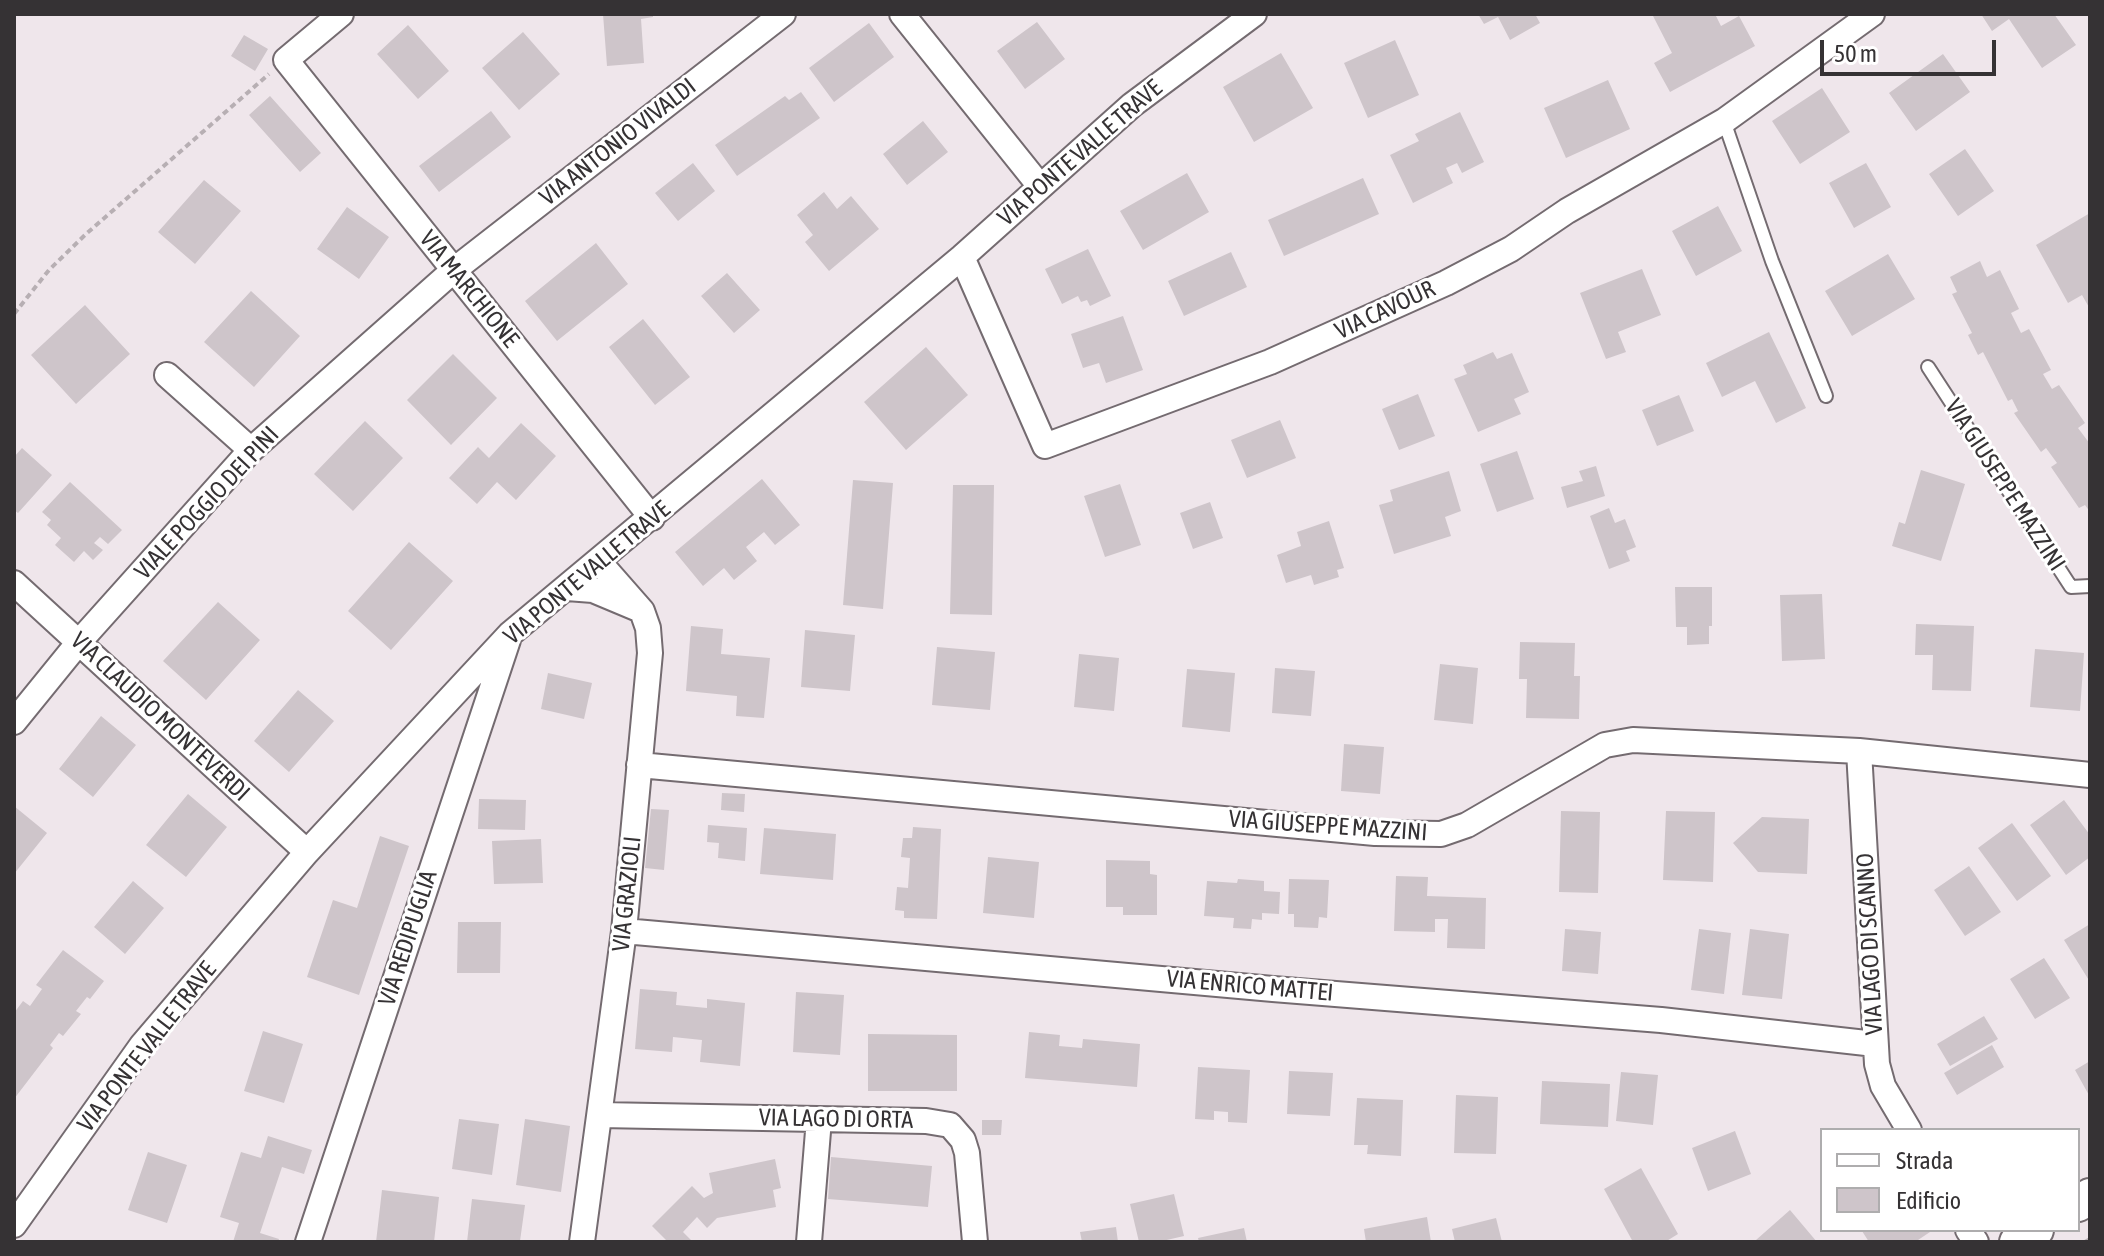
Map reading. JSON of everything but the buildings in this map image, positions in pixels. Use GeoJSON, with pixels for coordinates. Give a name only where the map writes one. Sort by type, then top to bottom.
{"type":"FeatureCollection","features":[{"type":"Feature","properties":{"kind":"street"},"geometry":{"type":"LineString","coordinates":[[286,60],[341,14]]}},
{"type":"Feature","properties":{"kind":"street","name":"VIA ANTONIO VIVALDI"},"geometry":{"type":"LineString","coordinates":[[454,270],[783,14]]}},
{"type":"Feature","properties":{"kind":"street"},"geometry":{"type":"LineString","coordinates":[[902,14],[1039,185]]}},
{"type":"Feature","properties":{"kind":"street","name":"VIA PONTE VALLE TRAVE"},"geometry":{"type":"LineString","coordinates":[[14,1225],[142,1045],[307,852],[510,634],[962,257],[1132,105],[1254,14]]}},
{"type":"Feature","properties":{"kind":"street","name":"VIA CAVOUR"},"geometry":{"type":"LineString","coordinates":[[962,257],[1045,446],[1270,362],[1406,301],[1511,249],[1567,211],[1724,121],[1872,14]]}},
{"type":"Feature","properties":{"kind":"street","name":"VIA MARCHIONE"},"geometry":{"type":"LineString","coordinates":[[286,60],[652,518]]}},
{"type":"Feature","properties":{"kind":"street","name":"VIALE POGGIO DEI PINI"},"geometry":{"type":"LineString","coordinates":[[14,722],[79,642],[251,450],[454,270]]}},
{"type":"Feature","properties":{"kind":"street"},"geometry":{"type":"LineString","coordinates":[[167,375],[251,450]]}},
{"type":"Feature","properties":{"kind":"street","name":"VIA GRAZIOLI"},"geometry":{"type":"LineString","coordinates":[[582,1242],[624,931],[650,653],[648,628],[642,611],[599,562]]}},
{"type":"Feature","properties":{"kind":"street","name":"VIA CLAUDIO MONTEVERDI"},"geometry":{"type":"LineString","coordinates":[[14,583],[307,852]]}},
{"type":"Feature","properties":{"kind":"street"},"geometry":{"type":"LineString","coordinates":[[567,588],[593,590],[642,611]]}},
{"type":"Feature","properties":{"kind":"street","name":"VIA REDIPUGLIA"},"geometry":{"type":"LineString","coordinates":[[308,1242],[510,634]]}},
{"type":"Feature","properties":{"kind":"street","name":"VIA GIUSEPPE MAZZINI"},"geometry":{"type":"LineString","coordinates":[[639,765],[1375,833],[1441,834],[1467,825],[1605,745],[1633,740],[1859,751],[2090,775]]}},
{"type":"Feature","properties":{"kind":"street","name":"VIA LAGO DI SCANNO"},"geometry":{"type":"LineString","coordinates":[[1859,751],[1875,1044],[1883,1086],[1908,1128]]}},
{"type":"Feature","properties":{"kind":"street","name":"VIA ENRICO MATTEI"},"geometry":{"type":"LineString","coordinates":[[624,931],[1661,1020],[1875,1044]]}},
{"type":"Feature","properties":{"kind":"street","name":"VIA LAGO DI ORTA"},"geometry":{"type":"LineString","coordinates":[[600,1115],[942,1123],[957,1131],[967,1153],[975,1242]]}},
{"type":"Feature","properties":{"kind":"street"},"geometry":{"type":"LineString","coordinates":[[809,1242],[819,1119]]}},
{"type":"Feature","properties":{"kind":"lane"},"geometry":{"type":"LineString","coordinates":[[1724,121],[1772,261],[1826,396]]}},
{"type":"Feature","properties":{"kind":"lane","name":"VIA GIUSEPPE MAZZINI"},"geometry":{"type":"LineString","coordinates":[[1928,367],[2071,587],[2090,586]]}},
{"type":"Feature","properties":{"kind":"path"},"geometry":{"type":"LineString","coordinates":[[14,314],[49,270],[86,234],[286,60]]}},
{"type":"Feature","properties":{"kind":"path"},"geometry":{"type":"LineString","coordinates":[[2085,1242],[2090,1239]]}}]}
